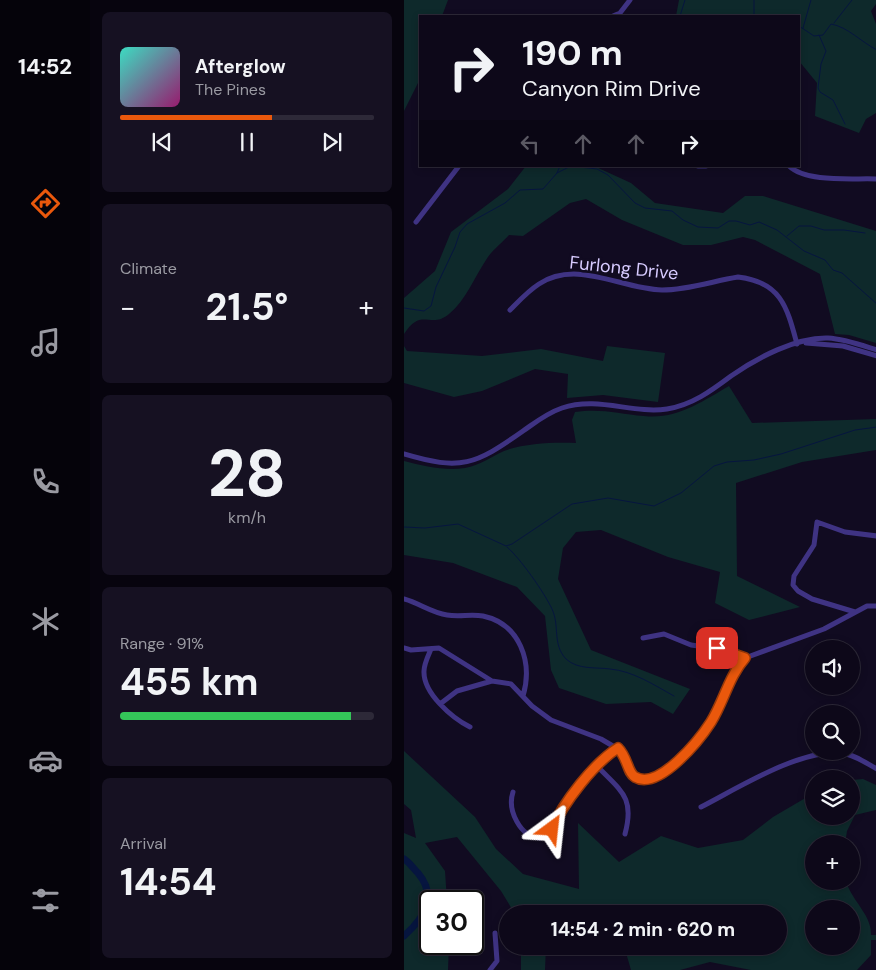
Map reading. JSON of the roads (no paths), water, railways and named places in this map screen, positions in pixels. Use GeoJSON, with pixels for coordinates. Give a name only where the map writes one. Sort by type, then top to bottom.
{"type":"FeatureCollection","features":[{"type":"Feature","properties":{"kind":"street"},"geometry":{"type":"LineString","coordinates":[[615,15],[620,13],[630,0]]}},
{"type":"Feature","properties":{"kind":"street"},"geometry":{"type":"LineString","coordinates":[[416,222],[458,167]]}},
{"type":"Feature","properties":{"kind":"street"},"geometry":{"type":"LineString","coordinates":[[790,167],[797,173],[809,176],[876,179]]}},
{"type":"Feature","properties":{"kind":"street","name":"Furlong Drive"},"geometry":{"type":"LineString","coordinates":[[510,310],[539,284],[552,277],[569,274],[592,275],[640,287],[662,290],[686,288],[732,278],[746,278],[762,282],[780,298],[800,343]]}},
{"type":"Feature","properties":{"kind":"street"},"geometry":{"type":"LineString","coordinates":[[404,454],[445,464],[470,462],[494,452],[544,416],[567,407],[598,403],[651,410],[682,405],[707,393],[759,358],[820,338],[876,350]]}},
{"type":"Feature","properties":{"kind":"street"},"geometry":{"type":"LineString","coordinates":[[841,343],[876,356]]}},
{"type":"Feature","properties":{"kind":"street"},"geometry":{"type":"LineString","coordinates":[[854,612],[812,599],[798,591],[794,586],[794,576],[814,545],[817,522],[845,532],[876,536]]}},
{"type":"Feature","properties":{"kind":"street"},"geometry":{"type":"LineString","coordinates":[[404,599],[448,616],[481,616],[491,618],[514,634],[520,642],[523,651],[526,680],[523,696]]}},
{"type":"Feature","properties":{"kind":"street"},"geometry":{"type":"LineString","coordinates":[[440,704],[457,691],[478,683],[492,681],[511,684],[532,706],[551,720],[601,739],[618,748],[625,754],[632,775],[637,778],[649,779],[676,764],[711,721],[738,665],[745,658],[824,629],[866,606],[876,606]]}},
{"type":"Feature","properties":{"kind":"street"},"geometry":{"type":"LineString","coordinates":[[643,638],[664,634],[691,645],[727,650],[745,658]]}},
{"type":"Feature","properties":{"kind":"street"},"geometry":{"type":"LineString","coordinates":[[404,648],[443,650],[474,672],[492,681]]}},
{"type":"Feature","properties":{"kind":"street"},"geometry":{"type":"LineString","coordinates":[[431,649],[425,665],[425,677],[440,704],[459,722],[470,727]]}},
{"type":"Feature","properties":{"kind":"street"},"geometry":{"type":"LineString","coordinates":[[512,792],[510,800],[515,818],[528,834],[540,838],[550,832],[562,811],[597,766],[605,757],[618,748]]}},
{"type":"Feature","properties":{"kind":"street"},"geometry":{"type":"LineString","coordinates":[[701,807],[803,758],[841,753],[852,756],[876,769]]}},
{"type":"Feature","properties":{"kind":"street"},"geometry":{"type":"LineString","coordinates":[[597,766],[625,795],[629,818],[625,834]]}},
{"type":"Feature","properties":{"kind":"street"},"geometry":{"type":"LineString","coordinates":[[490,970],[497,961],[495,933]]}},
{"type":"Feature","properties":{"kind":"waterway"},"geometry":{"type":"LineString","coordinates":[[680,15],[685,0]]}},
{"type":"Feature","properties":{"kind":"waterway"},"geometry":{"type":"LineString","coordinates":[[754,0],[754,15]]}},
{"type":"Feature","properties":{"kind":"waterway"},"geometry":{"type":"LineString","coordinates":[[803,28],[811,0]]}},
{"type":"Feature","properties":{"kind":"waterway"},"geometry":{"type":"LineString","coordinates":[[834,23],[852,0]]}},
{"type":"Feature","properties":{"kind":"waterway"},"geometry":{"type":"LineString","coordinates":[[800,27],[814,36],[823,35],[831,24],[849,31],[877,50]]}},
{"type":"Feature","properties":{"kind":"waterway"},"geometry":{"type":"LineString","coordinates":[[819,35],[826,51],[821,64],[818,88],[820,92],[833,100],[845,124]]}},
{"type":"Feature","properties":{"kind":"waterway"},"geometry":{"type":"LineString","coordinates":[[404,308],[424,311],[431,306],[436,287],[460,232],[467,224],[505,203],[520,190],[543,189],[557,173],[560,167]]}},
{"type":"Feature","properties":{"kind":"waterway"},"geometry":{"type":"LineString","coordinates":[[557,173],[569,167]]}},
{"type":"Feature","properties":{"kind":"waterway"},"geometry":{"type":"LineString","coordinates":[[580,167],[597,169],[608,175],[635,203],[645,208],[672,211],[683,220],[698,227],[718,228],[729,221],[736,221],[750,225],[759,222],[777,230],[804,251],[825,260],[833,270],[842,273],[877,304]]}},
{"type":"Feature","properties":{"kind":"waterway"},"geometry":{"type":"LineString","coordinates":[[787,236],[799,226],[865,233]]}},
{"type":"Feature","properties":{"kind":"waterway"},"geometry":{"type":"LineString","coordinates":[[404,527],[425,528],[458,524],[506,546],[512,544],[572,504],[608,498],[654,506],[681,493],[714,466],[727,462],[754,460],[781,454],[855,430],[877,427]]}},
{"type":"Feature","properties":{"kind":"waterway"},"geometry":{"type":"LineString","coordinates":[[507,547],[525,567],[552,609],[556,622],[559,647],[566,659],[576,665],[619,670],[643,679],[674,696]]}},
{"type":"Feature","properties":{"kind":"waterway"},"geometry":{"type":"LineString","coordinates":[[404,859],[424,882],[428,899],[426,907],[417,922],[404,936]]}}]}
